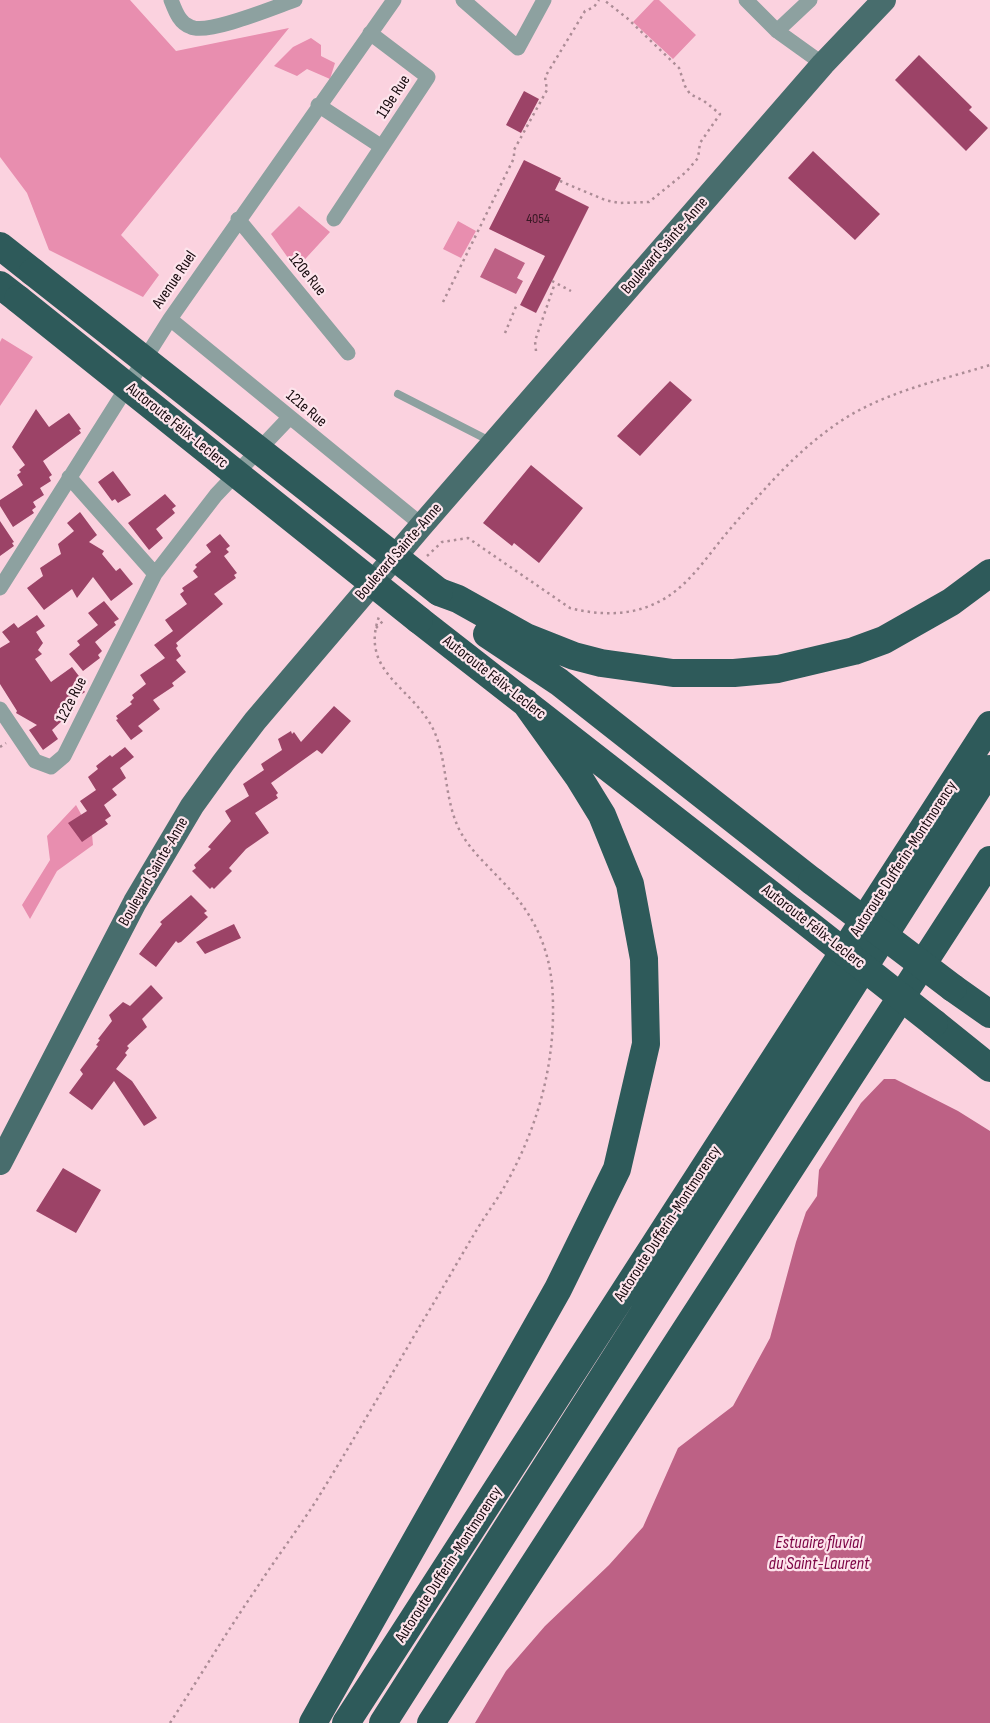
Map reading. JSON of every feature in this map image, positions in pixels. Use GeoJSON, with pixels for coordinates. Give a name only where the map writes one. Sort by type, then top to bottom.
{"type":"FeatureCollection","features":[{"type":"Feature","properties":{"kind":"highway","name":"Autoroute Félix-Leclerc"},"geometry":{"type":"LineString","coordinates":[[0,246],[439,592]]}},
{"type":"Feature","properties":{"kind":"highway","name":"Autoroute Félix-Leclerc"},"geometry":{"type":"LineString","coordinates":[[9,292],[419,620],[792,910],[990,1068]]}},
{"type":"Feature","properties":{"kind":"highway"},"geometry":{"type":"LineString","coordinates":[[439,592],[458,599],[526,637],[574,656],[601,663],[673,673],[734,674],[778,669],[854,652],[884,640],[951,602],[990,573]]}},
{"type":"Feature","properties":{"kind":"highway"},"geometry":{"type":"LineString","coordinates":[[439,592],[481,630],[559,682],[812,881],[990,1014]]}},
{"type":"Feature","properties":{"kind":"highway"},"geometry":{"type":"LineString","coordinates":[[313,1723],[558,1289],[617,1169],[646,1044],[644,959],[630,884],[602,815],[578,776],[525,702]]}},
{"type":"Feature","properties":{"kind":"highway","name":"Autoroute Dufferin-Montmorency"},"geometry":{"type":"LineString","coordinates":[[346,1723],[990,725]]}},
{"type":"Feature","properties":{"kind":"highway","name":"Autoroute Dufferin-Montmorency"},"geometry":{"type":"LineString","coordinates":[[383,1723],[990,769]]}},
{"type":"Feature","properties":{"kind":"highway"},"geometry":{"type":"LineString","coordinates":[[430,1723],[990,860]]}},
{"type":"Feature","properties":{"kind":"main road","name":"Boulevard Sainte-Anne"},"geometry":{"type":"LineString","coordinates":[[0,1163],[135,902],[192,806],[255,721],[422,525],[823,64],[884,0]]}},
{"type":"Feature","properties":{"kind":"street"},"geometry":{"type":"LineString","coordinates":[[171,0],[177,16],[191,28],[211,28],[295,0]]}},
{"type":"Feature","properties":{"kind":"street"},"geometry":{"type":"LineString","coordinates":[[464,0],[518,48],[544,0]]}},
{"type":"Feature","properties":{"kind":"street"},"geometry":{"type":"LineString","coordinates":[[746,0],[777,31],[823,64]]}},
{"type":"Feature","properties":{"kind":"street"},"geometry":{"type":"LineString","coordinates":[[777,31],[810,0]]}},
{"type":"Feature","properties":{"kind":"street","name":"Avenue Ruel"},"geometry":{"type":"LineString","coordinates":[[0,588],[170,319],[390,2]]}},
{"type":"Feature","properties":{"kind":"street","name":"119e Rue"},"geometry":{"type":"LineString","coordinates":[[334,219],[428,78],[370,33]]}},
{"type":"Feature","properties":{"kind":"street","name":"119e Rue"},"geometry":{"type":"LineString","coordinates":[[318,105],[382,147]]}},
{"type":"Feature","properties":{"kind":"street","name":"120e Rue"},"geometry":{"type":"LineString","coordinates":[[238,219],[348,353]]}},
{"type":"Feature","properties":{"kind":"street","name":"121e Rue"},"geometry":{"type":"LineString","coordinates":[[170,319],[422,525]]}},
{"type":"Feature","properties":{"kind":"street","name":"122e Rue"},"geometry":{"type":"LineString","coordinates":[[0,709],[35,761],[51,767],[64,756],[155,574],[216,495],[290,418]]}},
{"type":"Feature","properties":{"kind":"street"},"geometry":{"type":"LineString","coordinates":[[69,477],[155,574]]}},
{"type":"Feature","properties":{"kind":"lane"},"geometry":{"type":"LineString","coordinates":[[398,394],[494,443]]}},
{"type":"Feature","properties":{"kind":"path"},"geometry":{"type":"LineString","coordinates":[[443,302],[514,158],[514,150],[547,90],[545,77],[585,11],[594,7],[599,0]]}},
{"type":"Feature","properties":{"kind":"path"},"geometry":{"type":"LineString","coordinates":[[560,181],[604,200],[619,203],[649,202],[686,172],[698,158],[700,143],[720,114],[704,101],[690,94],[679,68],[627,18],[604,0]]}},
{"type":"Feature","properties":{"kind":"path"},"geometry":{"type":"LineString","coordinates":[[552,281],[571,291]]}},
{"type":"Feature","properties":{"kind":"path"},"geometry":{"type":"LineString","coordinates":[[536,351],[535,341],[556,283]]}},
{"type":"Feature","properties":{"kind":"path"},"geometry":{"type":"LineString","coordinates":[[505,333],[517,304]]}},
{"type":"Feature","properties":{"kind":"path"},"geometry":{"type":"LineString","coordinates":[[427,556],[442,542],[468,538],[570,608],[588,613],[608,614],[644,608],[662,600],[693,574],[784,468],[802,450],[837,423],[877,401],[990,364]]}},
{"type":"Feature","properties":{"kind":"path"},"geometry":{"type":"LineString","coordinates":[[170,1723],[236,1618],[323,1489],[506,1185],[534,1126],[549,1065],[553,1035],[552,979],[539,932],[530,913],[517,896],[475,853],[460,831],[448,797],[439,747],[434,732],[420,709],[383,669],[374,645],[375,629]]}},
{"type":"Feature","properties":{"kind":"shaded area"},"geometry":{"type":"Polygon","coordinates":[[[0,0],[130,0],[176,51],[289,28],[121,235],[159,275],[143,297],[49,250],[27,193],[0,157],[0,0]]]}},
{"type":"Feature","properties":{"kind":"shaded area"},"geometry":{"type":"Polygon","coordinates":[[[654,0],[659,0],[696,35],[673,59],[633,22],[654,0]]]}},
{"type":"Feature","properties":{"kind":"shaded area"},"geometry":{"type":"Polygon","coordinates":[[[311,38],[321,45],[321,56],[335,63],[330,79],[307,69],[297,76],[274,66],[293,47],[311,38]]]}},
{"type":"Feature","properties":{"kind":"shaded area"},"geometry":{"type":"Polygon","coordinates":[[[299,206],[330,232],[296,269],[271,234],[299,206]]]}},
{"type":"Feature","properties":{"kind":"shaded area"},"geometry":{"type":"Polygon","coordinates":[[[458,221],[476,231],[461,258],[443,249],[458,221]]]}},
{"type":"Feature","properties":{"kind":"shaded area"},"geometry":{"type":"Polygon","coordinates":[[[2,338],[33,357],[0,406],[0,342],[2,338]]]}},
{"type":"Feature","properties":{"kind":"shaded area"},"geometry":{"type":"Polygon","coordinates":[[[76,805],[92,834],[93,845],[57,871],[30,919],[22,905],[50,860],[47,836],[76,805]]]}},
{"type":"Feature","properties":{"kind":"water"},"geometry":{"type":"Polygon","coordinates":[[[495,248],[525,263],[517,278],[523,281],[516,294],[480,277],[495,248]]]}},
{"type":"Feature","properties":{"kind":"water","name":"Estuaire fluvial du Saint-Laurent"},"geometry":{"type":"Polygon","coordinates":[[[884,1079],[895,1079],[958,1111],[990,1131],[990,1723],[475,1723],[506,1671],[545,1626],[609,1565],[643,1527],[678,1448],[733,1406],[770,1338],[796,1242],[806,1212],[817,1196],[819,1170],[861,1103],[884,1079]]]}},
{"type":"Feature","properties":{"kind":"building"},"geometry":{"type":"Polygon","coordinates":[[[919,55],[972,107],[969,110],[988,128],[966,151],[895,80],[919,55]]]}},
{"type":"Feature","properties":{"kind":"building"},"geometry":{"type":"Polygon","coordinates":[[[524,91],[539,99],[521,133],[506,125],[524,91]]]}},
{"type":"Feature","properties":{"kind":"building"},"geometry":{"type":"Polygon","coordinates":[[[813,151],[880,214],[855,240],[788,178],[813,151]]]}},
{"type":"Feature","properties":{"kind":"building"},"geometry":{"type":"Polygon","coordinates":[[[524,160],[561,178],[555,190],[589,207],[536,313],[520,305],[545,256],[489,229],[524,160]]]}},
{"type":"Feature","properties":{"kind":"building"},"geometry":{"type":"Polygon","coordinates":[[[670,381],[692,400],[640,456],[617,436],[670,381]]]}},
{"type":"Feature","properties":{"kind":"building"},"geometry":{"type":"Polygon","coordinates":[[[36,409],[49,427],[69,413],[81,429],[79,430],[81,433],[43,461],[52,475],[49,477],[51,481],[40,488],[44,495],[33,502],[36,507],[32,510],[34,513],[13,527],[0,506],[0,500],[23,485],[17,475],[21,472],[19,470],[25,465],[12,447],[36,409]]]}},
{"type":"Feature","properties":{"kind":"building"},"geometry":{"type":"Polygon","coordinates":[[[531,465],[583,508],[539,563],[514,543],[512,546],[483,523],[531,465]]]}},
{"type":"Feature","properties":{"kind":"building"},"geometry":{"type":"Polygon","coordinates":[[[113,471],[131,495],[118,503],[115,499],[112,501],[98,482],[113,471]]]}},
{"type":"Feature","properties":{"kind":"building"},"geometry":{"type":"Polygon","coordinates":[[[165,494],[176,506],[172,509],[175,513],[156,529],[163,538],[149,550],[128,523],[165,494]]]}},
{"type":"Feature","properties":{"kind":"building"},"geometry":{"type":"Polygon","coordinates":[[[80,512],[97,535],[89,542],[104,551],[102,554],[116,571],[120,568],[133,584],[111,601],[93,577],[77,598],[72,589],[44,610],[27,588],[43,576],[40,568],[61,554],[58,544],[74,531],[67,523],[80,512]]]}},
{"type":"Feature","properties":{"kind":"building"},"geometry":{"type":"Polygon","coordinates":[[[0,521],[14,542],[12,543],[14,546],[0,556],[0,521]]]}},
{"type":"Feature","properties":{"kind":"building"},"geometry":{"type":"Polygon","coordinates":[[[220,534],[230,546],[226,549],[229,552],[224,556],[237,573],[234,575],[236,578],[214,594],[223,604],[176,643],[178,646],[176,648],[181,656],[176,660],[186,672],[172,683],[174,686],[153,700],[160,709],[138,726],[143,731],[131,740],[116,720],[118,719],[116,716],[132,704],[130,702],[134,698],[132,695],[146,684],[140,675],[165,658],[154,645],[173,631],[165,620],[187,604],[180,594],[184,591],[182,588],[198,577],[193,571],[197,567],[195,565],[211,552],[206,545],[220,534]]]}},
{"type":"Feature","properties":{"kind":"building"},"geometry":{"type":"Polygon","coordinates":[[[104,601],[119,619],[114,622],[116,625],[95,642],[102,651],[98,655],[100,658],[83,671],[69,654],[80,645],[77,641],[98,625],[88,613],[104,601]]]}},
{"type":"Feature","properties":{"kind":"building"},"geometry":{"type":"Polygon","coordinates":[[[37,615],[45,626],[36,632],[43,643],[38,650],[42,654],[35,659],[51,682],[72,667],[85,684],[81,687],[85,692],[69,703],[74,710],[52,730],[58,739],[43,750],[29,730],[37,725],[16,713],[17,711],[0,684],[0,648],[10,642],[2,632],[14,623],[18,628],[37,615]]]}},
{"type":"Feature","properties":{"kind":"building"},"geometry":{"type":"Polygon","coordinates":[[[334,706],[351,721],[322,754],[317,750],[271,783],[278,793],[276,795],[278,798],[255,813],[269,833],[246,849],[229,868],[232,871],[214,889],[212,887],[210,889],[192,871],[196,868],[194,865],[211,849],[208,847],[231,821],[225,811],[249,796],[243,784],[264,770],[261,764],[282,750],[278,739],[291,731],[292,734],[294,732],[301,742],[334,706]]]}},
{"type":"Feature","properties":{"kind":"building"},"geometry":{"type":"Polygon","coordinates":[[[125,747],[134,757],[120,768],[126,778],[112,789],[117,795],[104,805],[111,816],[105,820],[108,824],[82,842],[68,823],[87,811],[80,801],[96,790],[88,777],[98,769],[96,766],[110,755],[112,757],[125,747]]]}},
{"type":"Feature","properties":{"kind":"building"},"geometry":{"type":"Polygon","coordinates":[[[191,895],[207,911],[204,913],[208,917],[181,942],[178,943],[176,941],[156,967],[139,954],[162,924],[160,922],[191,895]]]}},
{"type":"Feature","properties":{"kind":"building"},"geometry":{"type":"Polygon","coordinates":[[[234,924],[241,938],[205,954],[196,942],[234,924]]]}},
{"type":"Feature","properties":{"kind":"building"},"geometry":{"type":"Polygon","coordinates":[[[151,985],[163,998],[142,1019],[147,1027],[127,1046],[129,1048],[125,1053],[127,1055],[116,1069],[132,1081],[157,1118],[144,1126],[114,1081],[92,1110],[69,1093],[83,1074],[80,1070],[98,1046],[96,1045],[100,1040],[98,1039],[112,1021],[109,1015],[123,1002],[130,1006],[151,985]]]}},
{"type":"Feature","properties":{"kind":"building"},"geometry":{"type":"Polygon","coordinates":[[[63,1168],[101,1190],[76,1233],[36,1211],[63,1168]]]}}]}
